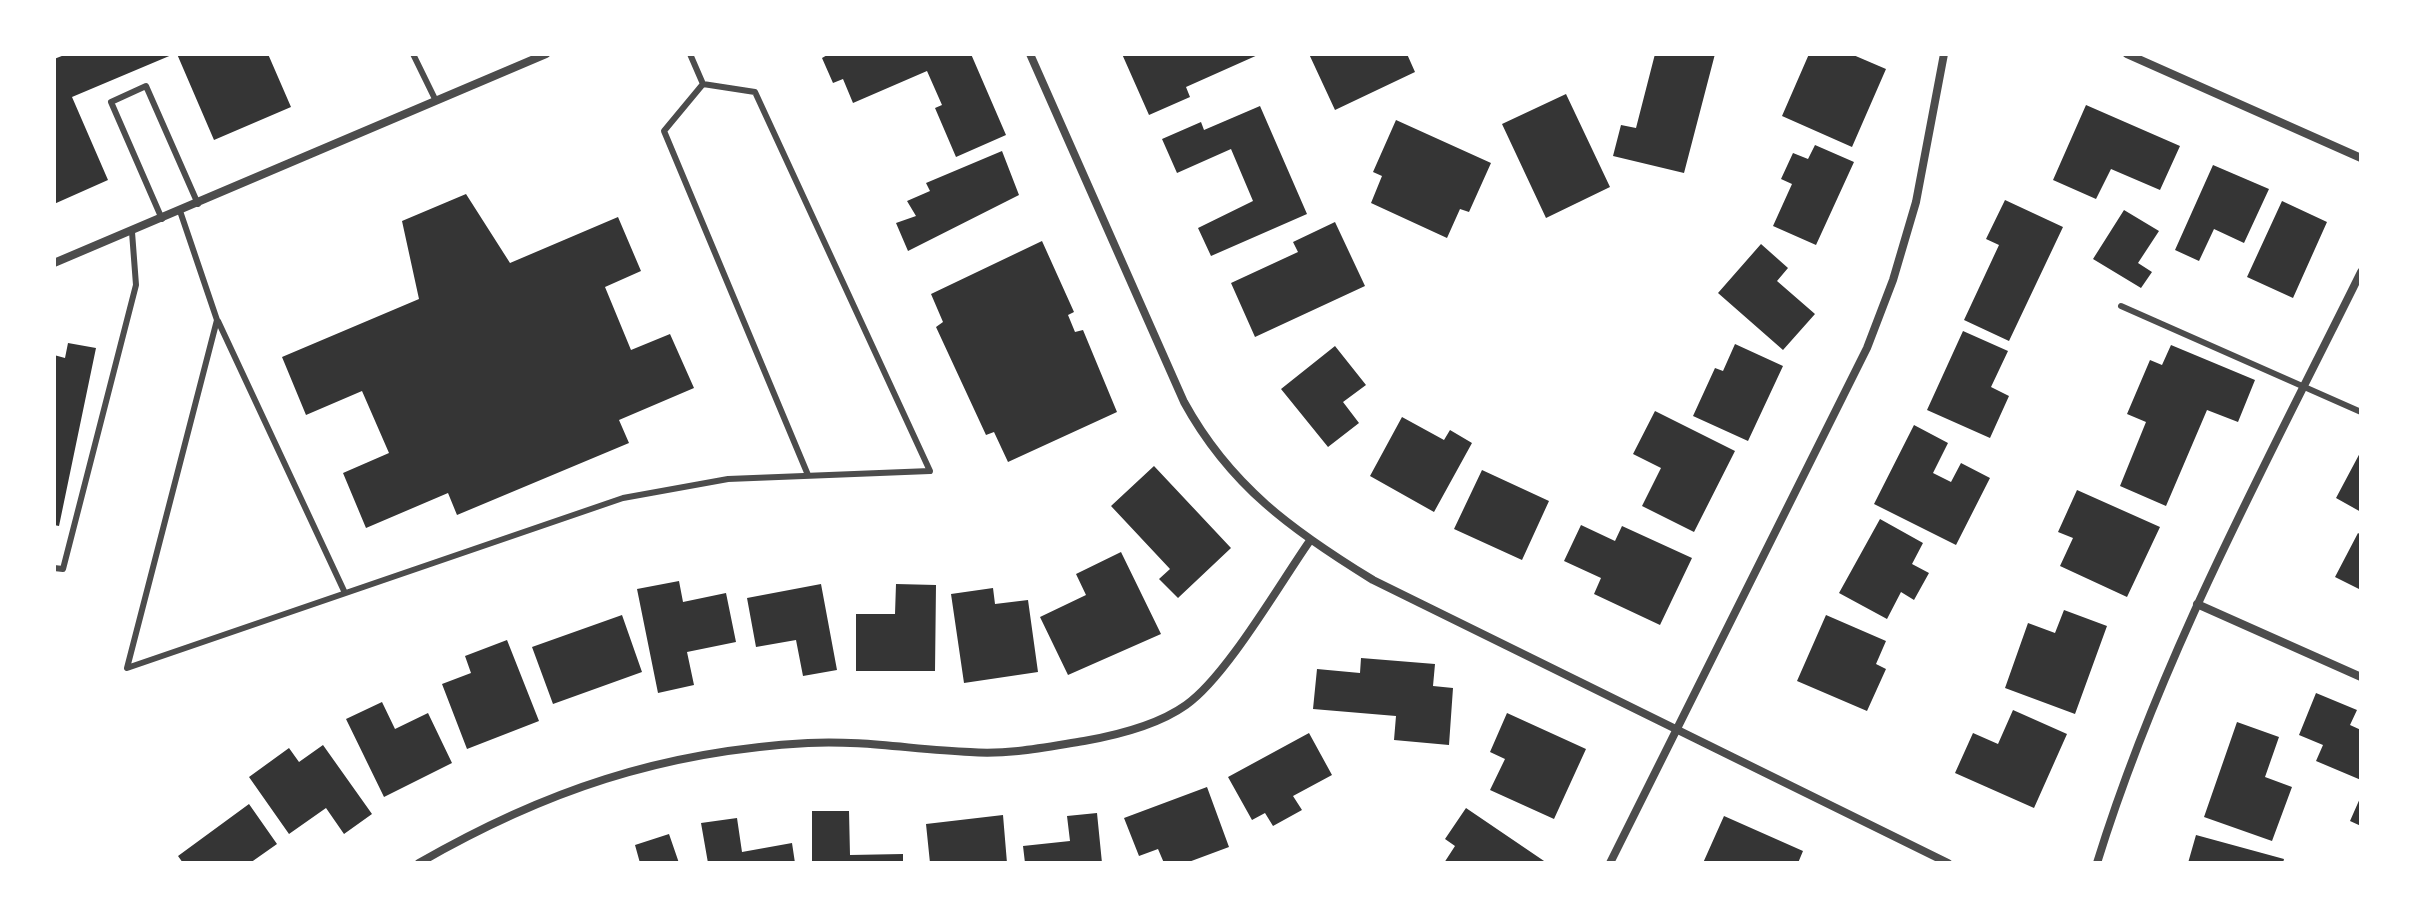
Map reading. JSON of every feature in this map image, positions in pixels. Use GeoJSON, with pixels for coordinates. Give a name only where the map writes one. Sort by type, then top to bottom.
{"type":"FeatureCollection","features":[{"type":"Feature","properties":{"kind":"street"},"geometry":{"type":"LineString","coordinates":[[54,263],[546,54]]}},
{"type":"Feature","properties":{"kind":"street"},"geometry":{"type":"LineString","coordinates":[[1030,54],[1184,402],[1206,443],[1255,498],[1309,542],[1373,580],[1948,863]]}},
{"type":"Feature","properties":{"kind":"street"},"geometry":{"type":"LineString","coordinates":[[1610,863],[1867,348],[1893,280],[1916,202],[1944,54]]}},
{"type":"Feature","properties":{"kind":"street"},"geometry":{"type":"LineString","coordinates":[[2127,54],[2361,158]]}},
{"type":"Feature","properties":{"kind":"street"},"geometry":{"type":"LineString","coordinates":[[2097,863],[2146,718],[2197,604],[2361,272]]}},
{"type":"Feature","properties":{"kind":"street"},"geometry":{"type":"LineString","coordinates":[[419,863],[471,833],[552,795],[626,771],[711,755],[807,743],[1013,752],[1103,738],[1147,725],[1187,705],[1222,668],[1309,542]]}},
{"type":"Feature","properties":{"kind":"street"},"geometry":{"type":"LineString","coordinates":[[2197,604],[2361,677]]}},
{"type":"Feature","properties":{"kind":"lane"},"geometry":{"type":"LineString","coordinates":[[413,54],[436,102]]}},
{"type":"Feature","properties":{"kind":"lane"},"geometry":{"type":"LineString","coordinates":[[690,54],[703,84]]}},
{"type":"Feature","properties":{"kind":"lane"},"geometry":{"type":"LineString","coordinates":[[703,84],[664,131],[808,475]]}},
{"type":"Feature","properties":{"kind":"lane"},"geometry":{"type":"LineString","coordinates":[[217,320],[127,668],[623,498],[728,479],[930,471],[755,92],[703,84]]}},
{"type":"Feature","properties":{"kind":"lane"},"geometry":{"type":"LineString","coordinates":[[162,219],[111,102],[146,86],[198,204]]}},
{"type":"Feature","properties":{"kind":"lane"},"geometry":{"type":"LineString","coordinates":[[180,211],[217,320],[345,593]]}},
{"type":"Feature","properties":{"kind":"lane"},"geometry":{"type":"LineString","coordinates":[[54,568],[63,569],[136,285],[132,232]]}},
{"type":"Feature","properties":{"kind":"lane"},"geometry":{"type":"LineString","coordinates":[[2121,306],[2361,412]]}},
{"type":"Feature","properties":{"kind":"building"},"geometry":{"type":"Polygon","coordinates":[[[67,54],[174,54],[72,97],[108,180],[54,204],[54,59],[67,54]]]}},
{"type":"Feature","properties":{"kind":"building"},"geometry":{"type":"Polygon","coordinates":[[[177,54],[268,54],[291,107],[214,140],[177,54]]]}},
{"type":"Feature","properties":{"kind":"building"},"geometry":{"type":"Polygon","coordinates":[[[829,54],[971,54],[1006,135],[956,157],[935,108],[942,105],[927,71],[853,103],[843,79],[833,83],[822,58],[829,54]]]}},
{"type":"Feature","properties":{"kind":"building"},"geometry":{"type":"Polygon","coordinates":[[[1122,54],[1260,54],[1186,87],[1190,97],[1149,115],[1122,54]]]}},
{"type":"Feature","properties":{"kind":"building"},"geometry":{"type":"Polygon","coordinates":[[[1309,54],[1407,54],[1415,72],[1335,110],[1309,54]]]}},
{"type":"Feature","properties":{"kind":"building"},"geometry":{"type":"Polygon","coordinates":[[[1655,54],[1715,54],[1684,173],[1613,156],[1621,125],[1636,128],[1655,54]]]}},
{"type":"Feature","properties":{"kind":"building"},"geometry":{"type":"Polygon","coordinates":[[[1809,54],[1851,54],[1886,69],[1852,147],[1782,116],[1809,54]]]}},
{"type":"Feature","properties":{"kind":"building"},"geometry":{"type":"Polygon","coordinates":[[[1566,94],[1610,187],[1546,218],[1502,124],[1566,94]]]}},
{"type":"Feature","properties":{"kind":"building"},"geometry":{"type":"Polygon","coordinates":[[[2086,105],[2180,146],[2160,190],[2111,169],[2096,199],[2053,180],[2086,105]]]}},
{"type":"Feature","properties":{"kind":"building"},"geometry":{"type":"Polygon","coordinates":[[[1260,106],[1307,214],[1211,256],[1198,228],[1253,201],[1231,149],[1177,173],[1162,139],[1201,122],[1204,130],[1260,106]]]}},
{"type":"Feature","properties":{"kind":"building"},"geometry":{"type":"Polygon","coordinates":[[[1396,120],[1491,163],[1469,212],[1460,209],[1447,238],[1371,203],[1382,176],[1373,172],[1396,120]]]}},
{"type":"Feature","properties":{"kind":"building"},"geometry":{"type":"Polygon","coordinates":[[[1815,145],[1854,162],[1816,245],[1773,226],[1792,184],[1781,179],[1793,153],[1808,159],[1815,145]]]}},
{"type":"Feature","properties":{"kind":"building"},"geometry":{"type":"Polygon","coordinates":[[[1002,151],[1019,195],[908,251],[896,223],[916,216],[907,201],[930,191],[926,183],[1002,151]]]}},
{"type":"Feature","properties":{"kind":"building"},"geometry":{"type":"Polygon","coordinates":[[[2213,165],[2269,189],[2244,243],[2214,229],[2199,261],[2175,250],[2213,165]]]}},
{"type":"Feature","properties":{"kind":"building"},"geometry":{"type":"Polygon","coordinates":[[[466,194],[510,263],[618,217],[641,271],[605,287],[631,350],[670,334],[694,388],[619,420],[629,443],[457,515],[448,493],[366,528],[343,473],[389,453],[362,391],[306,415],[282,357],[419,299],[402,221],[466,194]]]}},
{"type":"Feature","properties":{"kind":"building"},"geometry":{"type":"Polygon","coordinates":[[[2005,200],[2063,227],[2009,341],[1964,320],[1999,245],[1986,239],[2005,200]]]}},
{"type":"Feature","properties":{"kind":"building"},"geometry":{"type":"Polygon","coordinates":[[[2282,201],[2327,222],[2293,298],[2247,277],[2282,201]]]}},
{"type":"Feature","properties":{"kind":"building"},"geometry":{"type":"Polygon","coordinates":[[[2124,210],[2159,231],[2138,263],[2152,272],[2141,288],[2093,259],[2124,210]]]}},
{"type":"Feature","properties":{"kind":"building"},"geometry":{"type":"Polygon","coordinates":[[[1335,222],[1365,286],[1255,337],[1231,283],[1298,252],[1293,242],[1335,222]]]}},
{"type":"Feature","properties":{"kind":"building"},"geometry":{"type":"Polygon","coordinates":[[[1042,241],[1074,312],[1068,315],[1075,332],[1083,330],[1117,412],[1008,462],[994,432],[986,435],[936,327],[943,322],[931,294],[1042,241]]]}},
{"type":"Feature","properties":{"kind":"building"},"geometry":{"type":"Polygon","coordinates":[[[1761,244],[1788,268],[1777,281],[1815,314],[1783,350],[1718,293],[1761,244]]]}},
{"type":"Feature","properties":{"kind":"building"},"geometry":{"type":"Polygon","coordinates":[[[1963,331],[2008,351],[1991,387],[2009,396],[1990,438],[1927,410],[1963,331]]]}},
{"type":"Feature","properties":{"kind":"building"},"geometry":{"type":"Polygon","coordinates":[[[68,343],[96,348],[59,526],[54,525],[54,355],[65,358],[68,343]]]}},
{"type":"Feature","properties":{"kind":"building"},"geometry":{"type":"Polygon","coordinates":[[[1735,344],[1783,366],[1748,441],[1693,416],[1715,368],[1723,371],[1735,344]]]}},
{"type":"Feature","properties":{"kind":"building"},"geometry":{"type":"Polygon","coordinates":[[[2171,345],[2255,380],[2238,422],[2207,410],[2166,506],[2120,486],[2146,422],[2127,414],[2150,360],[2162,365],[2171,345]]]}},
{"type":"Feature","properties":{"kind":"building"},"geometry":{"type":"Polygon","coordinates":[[[1335,346],[1366,385],[1343,402],[1359,423],[1328,447],[1281,389],[1335,346]]]}},
{"type":"Feature","properties":{"kind":"building"},"geometry":{"type":"Polygon","coordinates":[[[1655,411],[1735,451],[1694,532],[1642,506],[1661,468],[1633,454],[1655,411]]]}},
{"type":"Feature","properties":{"kind":"building"},"geometry":{"type":"Polygon","coordinates":[[[1402,417],[1444,440],[1450,430],[1472,443],[1434,512],[1370,476],[1402,417]]]}},
{"type":"Feature","properties":{"kind":"building"},"geometry":{"type":"Polygon","coordinates":[[[1914,425],[1948,443],[1933,473],[1951,482],[1961,463],[1990,478],[1956,545],[1874,504],[1914,425]]]}},
{"type":"Feature","properties":{"kind":"building"},"geometry":{"type":"Polygon","coordinates":[[[2361,451],[2361,512],[2336,498],[2361,451]]]}},
{"type":"Feature","properties":{"kind":"building"},"geometry":{"type":"Polygon","coordinates":[[[1154,466],[1231,548],[1178,598],[1159,579],[1170,569],[1111,506],[1154,466]]]}},
{"type":"Feature","properties":{"kind":"building"},"geometry":{"type":"Polygon","coordinates":[[[1482,470],[1549,501],[1522,560],[1454,529],[1482,470]]]}},
{"type":"Feature","properties":{"kind":"building"},"geometry":{"type":"Polygon","coordinates":[[[2077,490],[2160,527],[2127,597],[2060,566],[2073,538],[2058,532],[2077,490]]]}},
{"type":"Feature","properties":{"kind":"building"},"geometry":{"type":"Polygon","coordinates":[[[1880,519],[1923,543],[1912,564],[1929,573],[1914,600],[1901,592],[1887,619],[1839,593],[1880,519]]]}},
{"type":"Feature","properties":{"kind":"building"},"geometry":{"type":"Polygon","coordinates":[[[1581,525],[1615,541],[1622,526],[1692,558],[1660,625],[1594,594],[1601,578],[1564,561],[1581,525]]]}},
{"type":"Feature","properties":{"kind":"building"},"geometry":{"type":"Polygon","coordinates":[[[2358,533],[2361,535],[2361,590],[2335,577],[2358,533]]]}},
{"type":"Feature","properties":{"kind":"building"},"geometry":{"type":"Polygon","coordinates":[[[1121,552],[1161,634],[1068,675],[1040,617],[1086,595],[1076,574],[1121,552]]]}},
{"type":"Feature","properties":{"kind":"building"},"geometry":{"type":"Polygon","coordinates":[[[679,581],[683,602],[726,593],[736,642],[687,652],[694,685],[658,693],[637,589],[679,581]]]}},
{"type":"Feature","properties":{"kind":"building"},"geometry":{"type":"Polygon","coordinates":[[[821,584],[837,670],[803,676],[796,640],[756,647],[747,598],[821,584]]]}},
{"type":"Feature","properties":{"kind":"building"},"geometry":{"type":"Polygon","coordinates":[[[896,584],[936,585],[935,671],[856,671],[856,614],[895,614],[896,584]]]}},
{"type":"Feature","properties":{"kind":"building"},"geometry":{"type":"Polygon","coordinates":[[[993,588],[995,604],[1028,600],[1038,672],[964,683],[951,594],[993,588]]]}},
{"type":"Feature","properties":{"kind":"building"},"geometry":{"type":"Polygon","coordinates":[[[2064,610],[2107,626],[2075,714],[2005,688],[2028,623],[2055,633],[2064,610]]]}},
{"type":"Feature","properties":{"kind":"building"},"geometry":{"type":"Polygon","coordinates":[[[622,615],[642,672],[553,704],[532,647],[622,615]]]}},
{"type":"Feature","properties":{"kind":"building"},"geometry":{"type":"Polygon","coordinates":[[[1826,615],[1886,641],[1876,664],[1886,669],[1867,711],[1797,681],[1826,615]]]}},
{"type":"Feature","properties":{"kind":"building"},"geometry":{"type":"Polygon","coordinates":[[[507,640],[539,721],[467,749],[442,684],[471,673],[465,656],[507,640]]]}},
{"type":"Feature","properties":{"kind":"building"},"geometry":{"type":"Polygon","coordinates":[[[1361,658],[1435,664],[1433,686],[1453,688],[1449,745],[1394,740],[1396,716],[1313,709],[1317,669],[1360,673],[1361,658]]]}},
{"type":"Feature","properties":{"kind":"building"},"geometry":{"type":"Polygon","coordinates":[[[2316,693],[2357,710],[2350,725],[2361,730],[2361,780],[2316,761],[2323,745],[2299,735],[2316,693]]]}},
{"type":"Feature","properties":{"kind":"building"},"geometry":{"type":"Polygon","coordinates":[[[382,702],[395,729],[428,713],[452,763],[384,797],[346,719],[382,702]]]}},
{"type":"Feature","properties":{"kind":"building"},"geometry":{"type":"Polygon","coordinates":[[[2013,710],[2067,734],[2034,808],[1955,773],[1973,733],[1998,744],[2013,710]]]}},
{"type":"Feature","properties":{"kind":"building"},"geometry":{"type":"Polygon","coordinates":[[[1507,713],[1586,749],[1554,819],[1490,790],[1505,759],[1490,752],[1507,713]]]}},
{"type":"Feature","properties":{"kind":"building"},"geometry":{"type":"Polygon","coordinates":[[[2237,722],[2279,737],[2265,777],[2292,787],[2272,841],[2204,817],[2237,722]]]}},
{"type":"Feature","properties":{"kind":"building"},"geometry":{"type":"Polygon","coordinates":[[[1309,733],[1332,775],[1293,796],[1302,810],[1273,826],[1265,813],[1252,820],[1228,777],[1309,733]]]}},
{"type":"Feature","properties":{"kind":"building"},"geometry":{"type":"Polygon","coordinates":[[[323,745],[372,814],[344,834],[326,808],[289,834],[249,777],[289,748],[299,762],[323,745]]]}},
{"type":"Feature","properties":{"kind":"building"},"geometry":{"type":"Polygon","coordinates":[[[1207,787],[1229,847],[1186,863],[1164,863],[1158,849],[1139,856],[1124,818],[1207,787]]]}},
{"type":"Feature","properties":{"kind":"building"},"geometry":{"type":"Polygon","coordinates":[[[2361,796],[2361,826],[2350,821],[2361,796]]]}},
{"type":"Feature","properties":{"kind":"building"},"geometry":{"type":"Polygon","coordinates":[[[249,804],[277,844],[250,863],[183,863],[178,856],[249,804]]]}},
{"type":"Feature","properties":{"kind":"building"},"geometry":{"type":"Polygon","coordinates":[[[1466,808],[1547,863],[1444,863],[1455,846],[1445,839],[1466,808]]]}},
{"type":"Feature","properties":{"kind":"building"},"geometry":{"type":"Polygon","coordinates":[[[812,811],[849,811],[850,855],[903,854],[903,863],[812,863],[812,811]]]}},
{"type":"Feature","properties":{"kind":"building"},"geometry":{"type":"Polygon","coordinates":[[[1097,813],[1102,863],[1025,863],[1023,846],[1070,841],[1067,816],[1097,813]]]}},
{"type":"Feature","properties":{"kind":"building"},"geometry":{"type":"Polygon","coordinates":[[[1003,815],[1007,863],[930,863],[926,824],[1003,815]]]}},
{"type":"Feature","properties":{"kind":"building"},"geometry":{"type":"Polygon","coordinates":[[[1724,816],[1803,851],[1798,863],[1703,863],[1724,816]]]}},
{"type":"Feature","properties":{"kind":"building"},"geometry":{"type":"Polygon","coordinates":[[[737,818],[742,852],[792,843],[795,863],[708,863],[701,823],[737,818]]]}},
{"type":"Feature","properties":{"kind":"building"},"geometry":{"type":"Polygon","coordinates":[[[669,834],[679,863],[640,863],[635,845],[669,834]]]}},
{"type":"Feature","properties":{"kind":"building"},"geometry":{"type":"Polygon","coordinates":[[[2196,835],[2284,859],[2283,863],[2188,863],[2196,835]]]}}]}
